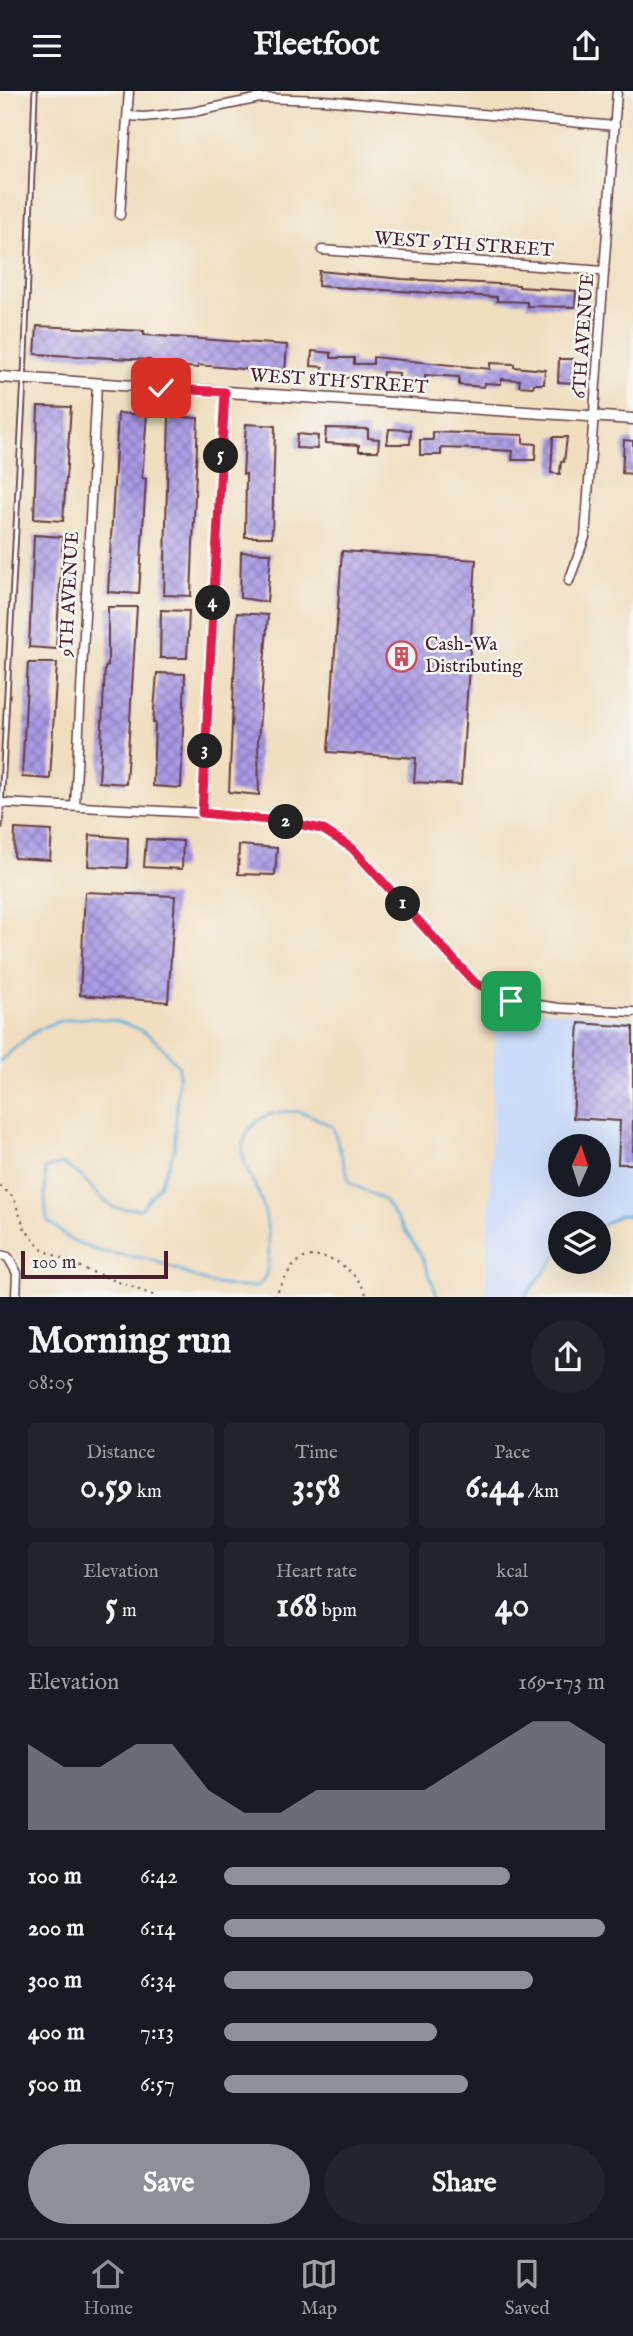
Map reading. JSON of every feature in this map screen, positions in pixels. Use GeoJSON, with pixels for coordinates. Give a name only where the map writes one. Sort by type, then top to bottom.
{"type":"FeatureCollection","features":[{"type":"Feature","properties":{"kind":"street"},"geometry":{"type":"LineString","coordinates":[[120,215],[129,91]]}},
{"type":"Feature","properties":{"kind":"street","name":"6TH AVENUE"},"geometry":{"type":"LineString","coordinates":[[569,581],[585,537],[617,91]]}},
{"type":"Feature","properties":{"kind":"street"},"geometry":{"type":"LineString","coordinates":[[129,116],[192,112],[260,98],[323,100],[615,126]]}},
{"type":"Feature","properties":{"kind":"street","name":"WEST 9TH STREET"},"geometry":{"type":"LineString","coordinates":[[322,250],[604,271]]}},
{"type":"Feature","properties":{"kind":"street","name":"WEST 8TH STREET"},"geometry":{"type":"LineString","coordinates":[[0,377],[633,419]]}},
{"type":"Feature","properties":{"kind":"street","name":"9TH AVENUE"},"geometry":{"type":"LineString","coordinates":[[75,806],[97,384]]}},
{"type":"Feature","properties":{"kind":"street"},"geometry":{"type":"LineString","coordinates":[[202,813],[225,392]]}},
{"type":"Feature","properties":{"kind":"street"},"geometry":{"type":"LineString","coordinates":[[1,803],[202,813],[287,822],[322,829],[352,848],[475,983],[511,1001],[559,1008],[633,1011]]}},
{"type":"Feature","properties":{"kind":"street"},"geometry":{"type":"LineString","coordinates":[[0,1255],[8,1257],[17,1273],[16,1297]]}},
{"type":"Feature","properties":{"kind":"lane"},"geometry":{"type":"LineString","coordinates":[[0,826],[24,379],[35,91]]}},
{"type":"Feature","properties":{"kind":"path"},"geometry":{"type":"LineString","coordinates":[[0,1186],[13,1197],[25,1229],[41,1249],[158,1297]]}},
{"type":"Feature","properties":{"kind":"path"},"geometry":{"type":"LineString","coordinates":[[274,1297],[300,1261],[312,1257],[339,1263],[360,1283],[367,1297]]}},
{"type":"Feature","properties":{"kind":"shaded area"},"geometry":{"type":"Polygon","coordinates":[[[496,1006],[633,1019],[633,1216],[620,1215],[611,1221],[611,1211],[548,1211],[548,1267],[525,1296],[486,1297],[496,1006]]]}},
{"type":"Feature","properties":{"kind":"building"},"geometry":{"type":"Polygon","coordinates":[[[319,271],[576,291],[575,307],[527,306],[527,302],[497,301],[497,297],[318,286],[319,271]]]}},
{"type":"Feature","properties":{"kind":"building"},"geometry":{"type":"Polygon","coordinates":[[[37,326],[144,331],[144,335],[287,345],[285,373],[198,365],[198,368],[149,364],[150,360],[35,354],[37,326]]]}},
{"type":"Feature","properties":{"kind":"building"},"geometry":{"type":"Polygon","coordinates":[[[312,351],[331,353],[331,358],[354,358],[354,364],[373,364],[373,357],[490,369],[490,363],[514,364],[514,367],[545,370],[544,384],[534,384],[533,387],[519,386],[520,380],[501,379],[501,384],[485,383],[484,387],[459,385],[459,377],[425,375],[425,381],[399,379],[399,373],[383,372],[382,380],[365,377],[341,378],[322,375],[323,367],[311,366],[312,351]]]}},
{"type":"Feature","properties":{"kind":"building"},"geometry":{"type":"Polygon","coordinates":[[[559,359],[574,359],[572,383],[558,382],[559,359]]]}},
{"type":"Feature","properties":{"kind":"building"},"geometry":{"type":"Polygon","coordinates":[[[38,406],[71,407],[63,521],[34,519],[38,406]]]}},
{"type":"Feature","properties":{"kind":"building"},"geometry":{"type":"Polygon","coordinates":[[[118,413],[147,415],[142,478],[146,479],[139,594],[108,592],[118,413]]]}},
{"type":"Feature","properties":{"kind":"building"},"geometry":{"type":"Polygon","coordinates":[[[169,416],[198,418],[191,596],[164,595],[169,416]]]}},
{"type":"Feature","properties":{"kind":"building"},"geometry":{"type":"Polygon","coordinates":[[[246,424],[275,426],[272,537],[245,537],[246,474],[243,474],[246,424]]]}},
{"type":"Feature","properties":{"kind":"building"},"geometry":{"type":"Polygon","coordinates":[[[326,428],[368,429],[368,438],[379,439],[378,451],[359,451],[359,445],[325,443],[326,428]]]}},
{"type":"Feature","properties":{"kind":"building"},"geometry":{"type":"Polygon","coordinates":[[[389,429],[411,430],[410,444],[387,444],[389,429]]]}},
{"type":"Feature","properties":{"kind":"building"},"geometry":{"type":"Polygon","coordinates":[[[433,432],[523,435],[523,443],[536,444],[535,460],[512,460],[513,451],[473,449],[441,448],[441,455],[420,455],[420,440],[433,440],[433,432]]]}},
{"type":"Feature","properties":{"kind":"building"},"geometry":{"type":"Polygon","coordinates":[[[297,434],[318,436],[317,449],[296,448],[297,434]]]}},
{"type":"Feature","properties":{"kind":"building"},"geometry":{"type":"Polygon","coordinates":[[[553,437],[567,437],[560,474],[551,473],[553,437]]]}},
{"type":"Feature","properties":{"kind":"building"},"geometry":{"type":"Polygon","coordinates":[[[624,440],[633,441],[633,474],[622,473],[624,440]]]}},
{"type":"Feature","properties":{"kind":"building"},"geometry":{"type":"Polygon","coordinates":[[[34,535],[63,537],[56,649],[29,647],[34,535]]]}},
{"type":"Feature","properties":{"kind":"building","name":"Cash-Wa Distributing"},"geometry":{"type":"Polygon","coordinates":[[[342,551],[476,560],[461,785],[414,782],[416,758],[328,752],[342,551]]]}},
{"type":"Feature","properties":{"kind":"building"},"geometry":{"type":"Polygon","coordinates":[[[241,552],[271,553],[267,602],[240,598],[241,552]]]}},
{"type":"Feature","properties":{"kind":"building"},"geometry":{"type":"Polygon","coordinates":[[[108,607],[137,607],[126,784],[99,782],[105,668],[108,665],[108,607]]]}},
{"type":"Feature","properties":{"kind":"building"},"geometry":{"type":"Polygon","coordinates":[[[161,610],[189,611],[187,658],[160,658],[161,610]]]}},
{"type":"Feature","properties":{"kind":"building"},"geometry":{"type":"Polygon","coordinates":[[[237,613],[268,615],[258,742],[259,795],[229,792],[237,613]]]}},
{"type":"Feature","properties":{"kind":"building"},"geometry":{"type":"Polygon","coordinates":[[[28,663],[57,663],[50,779],[22,777],[28,663]]]}},
{"type":"Feature","properties":{"kind":"building"},"geometry":{"type":"Polygon","coordinates":[[[157,673],[185,674],[181,788],[153,786],[153,723],[157,673]]]}},
{"type":"Feature","properties":{"kind":"building"},"geometry":{"type":"Polygon","coordinates":[[[15,829],[52,831],[50,860],[14,858],[15,829]]]}},
{"type":"Feature","properties":{"kind":"building"},"geometry":{"type":"Polygon","coordinates":[[[90,835],[128,838],[127,868],[88,866],[90,835]]]}},
{"type":"Feature","properties":{"kind":"building"},"geometry":{"type":"Polygon","coordinates":[[[146,839],[183,841],[182,869],[144,867],[146,839]]]}},
{"type":"Feature","properties":{"kind":"building"},"geometry":{"type":"Polygon","coordinates":[[[239,845],[277,848],[275,875],[238,874],[239,845]]]}},
{"type":"Feature","properties":{"kind":"building"},"geometry":{"type":"Polygon","coordinates":[[[85,892],[175,896],[168,1002],[80,995],[85,892]]]}},
{"type":"Feature","properties":{"kind":"building"},"geometry":{"type":"Polygon","coordinates":[[[579,1023],[633,1027],[633,1164],[618,1164],[620,1121],[573,1118],[579,1023]]]}},
{"type":"Feature","properties":{"kind":"waterway"},"geometry":{"type":"LineString","coordinates":[[0,1061],[29,1036],[48,1025],[90,1018],[134,1027],[160,1045],[179,1067],[174,1152],[159,1186],[141,1209],[114,1208],[82,1177],[63,1164],[45,1168],[47,1220],[69,1239],[98,1251],[153,1260],[209,1283],[257,1287],[266,1274],[268,1236],[261,1199],[245,1164],[244,1140],[257,1121],[264,1117],[281,1112],[297,1112],[310,1115],[333,1127],[350,1183],[384,1200],[421,1254],[438,1297]]}},
{"type":"Feature","properties":{"kind":"waterway"},"geometry":{"type":"LineString","coordinates":[[611,1220],[620,1215],[633,1216]]}},
{"type":"Feature","properties":{"kind":"waterway"},"geometry":{"type":"LineString","coordinates":[[525,1297],[548,1267]]}},
{"type":"Feature","properties":{"kind":"place","name":"Cash-Wa Distributing"},"geometry":{"type":"Point","coordinates":[402,656]}},
{"type":"Feature","properties":{"kind":"route"},"geometry":{"type":"LineString","coordinates":[[161,388],[225,392],[202,813],[287,822],[322,829],[352,848],[475,983],[511,1001]]}}]}
